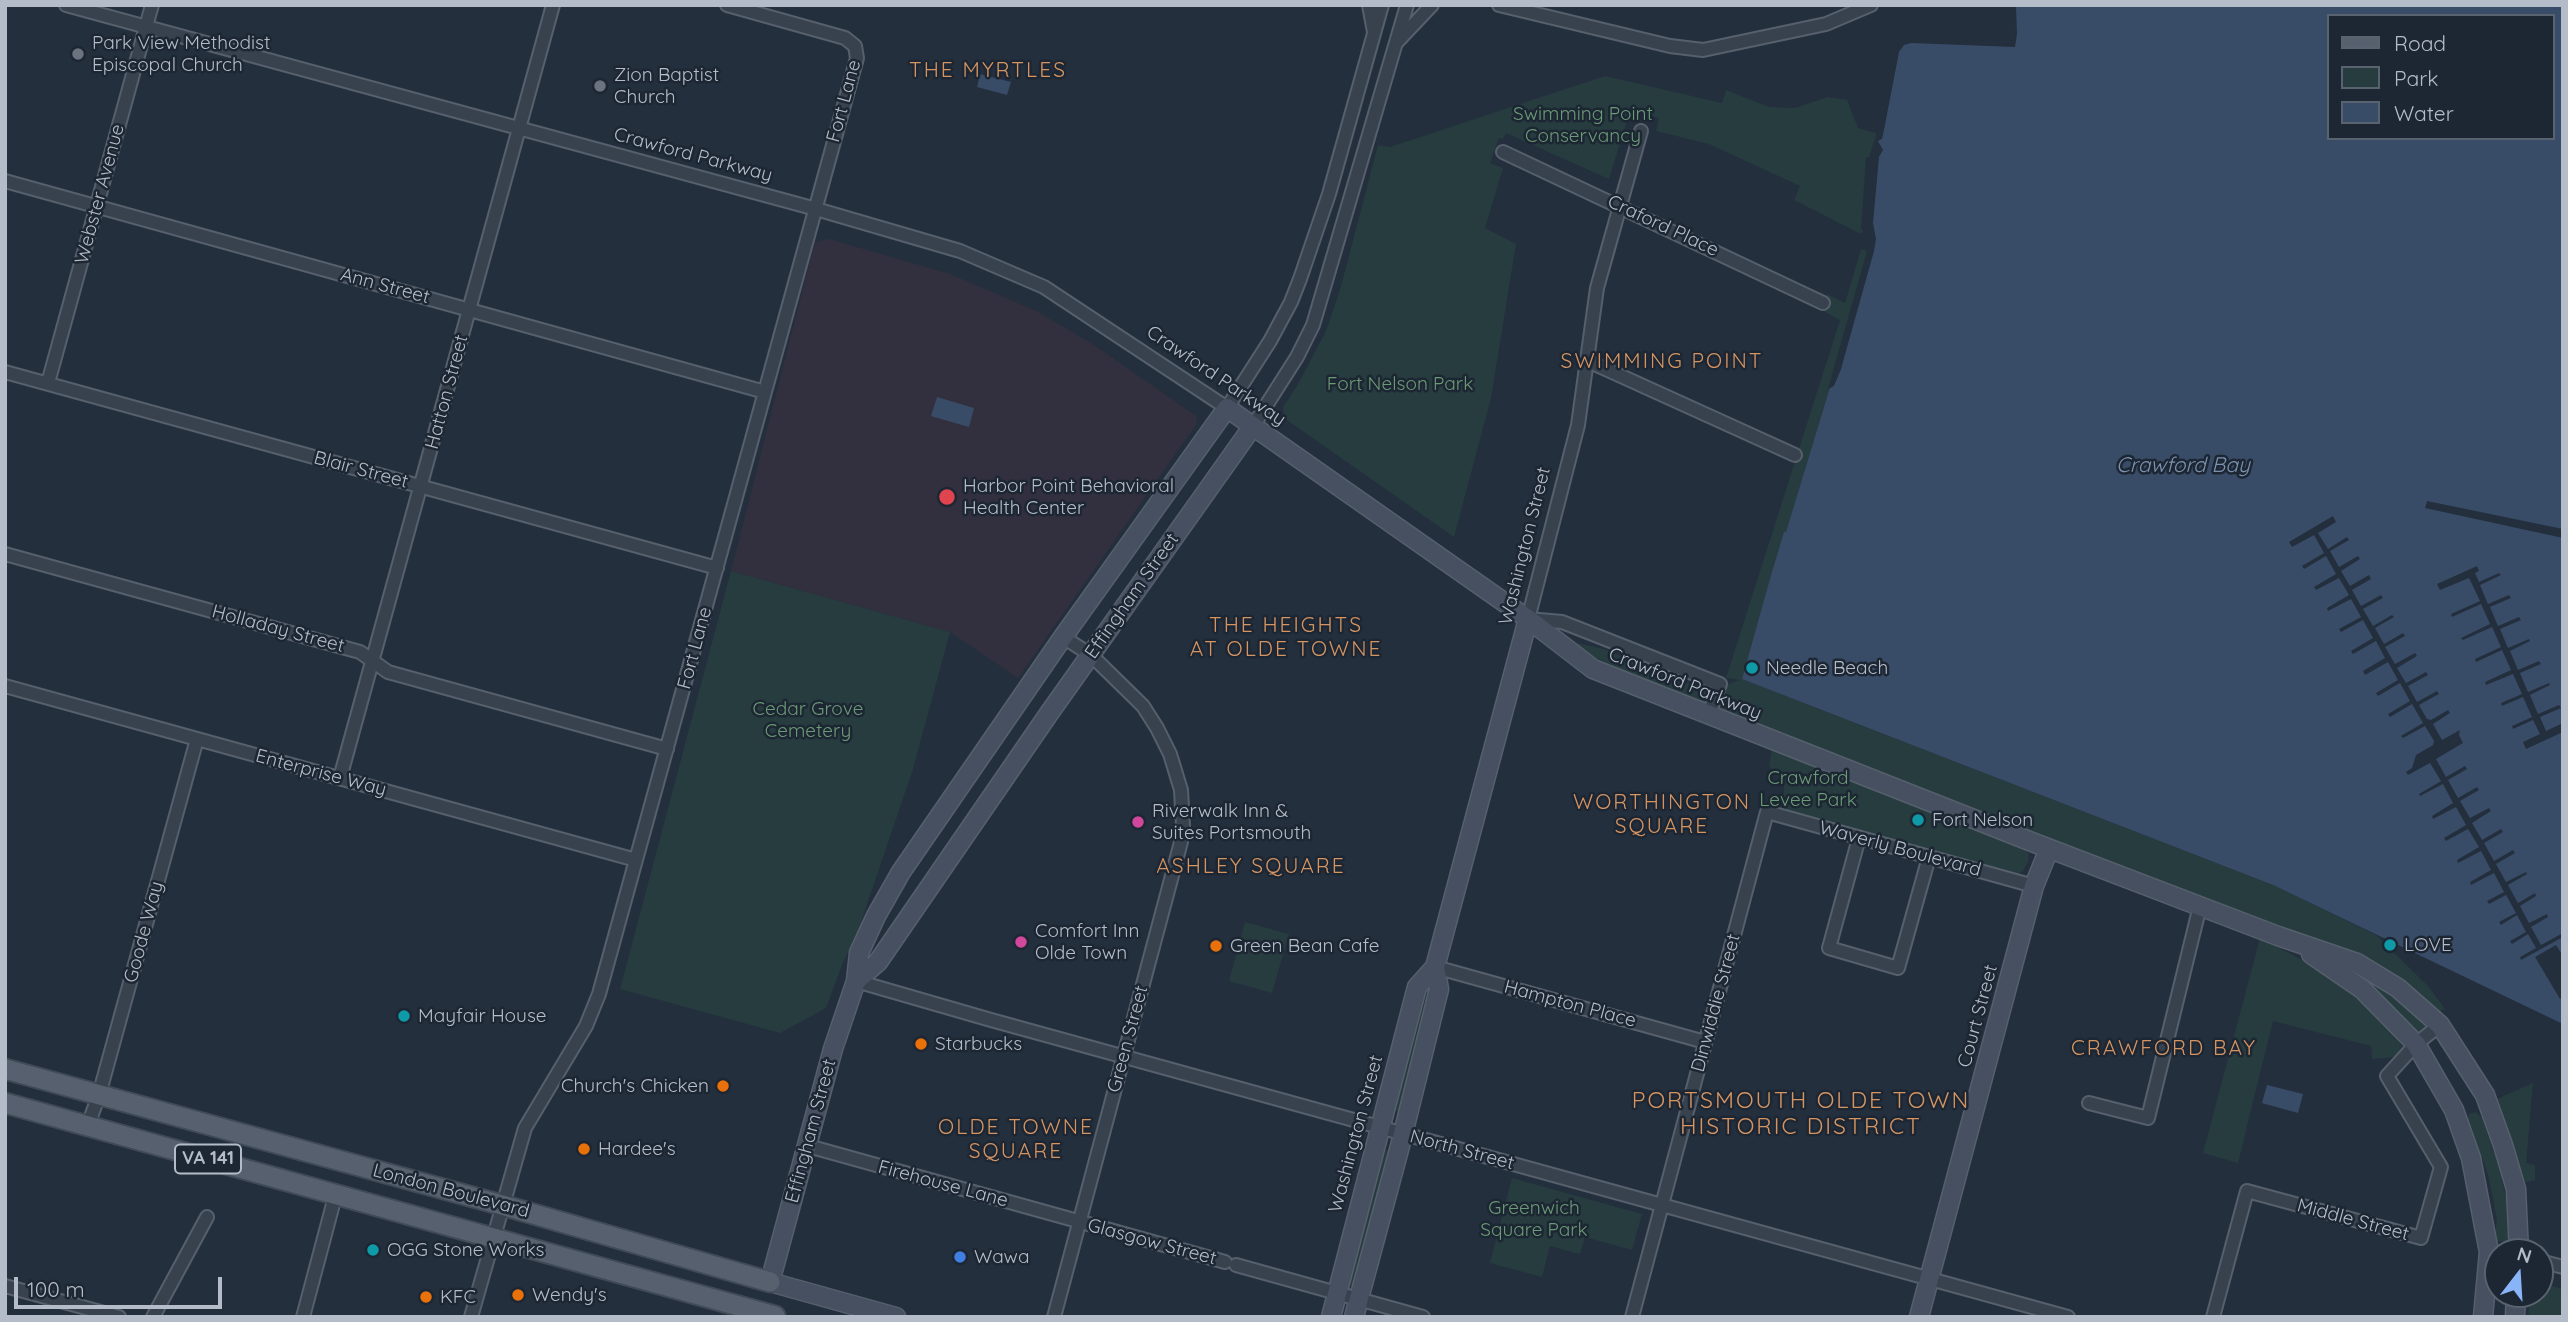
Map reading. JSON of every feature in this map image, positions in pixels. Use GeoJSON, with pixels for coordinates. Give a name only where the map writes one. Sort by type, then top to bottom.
{"type":"FeatureCollection","features":[{"type":"Feature","properties":{"kind":"main road","name":"Crawford Parkway"},"geometry":{"type":"LineString","coordinates":[[1227,408],[1528,620],[1593,669],[2049,849],[2278,936],[2357,963],[2398,988],[2440,1025],[2485,1095],[2516,1189],[2518,1238]]}},
{"type":"Feature","properties":{"kind":"main road","name":"Effingham Street"},"geometry":{"type":"LineString","coordinates":[[747,1312],[770,1282],[833,1049],[856,981],[859,953],[876,916],[901,872],[1063,637],[1227,408]]}},
{"type":"Feature","properties":{"kind":"main road","name":"Effingham Street"},"geometry":{"type":"LineString","coordinates":[[856,981],[878,962],[1253,426]]}},
{"type":"Feature","properties":{"kind":"main road","name":"Washington Street"},"geometry":{"type":"LineString","coordinates":[[1353,1317],[1439,989],[1435,967],[1528,620]]}},
{"type":"Feature","properties":{"kind":"main road","name":"Court Street"},"geometry":{"type":"LineString","coordinates":[[1919,1317],[2034,886],[2049,849]]}},
{"type":"Feature","properties":{"kind":"main road","name":"Crawford Parkway"},"geometry":{"type":"LineString","coordinates":[[2278,936],[2362,989],[2416,1044],[2454,1110],[2471,1158],[2490,1238]]}},
{"type":"Feature","properties":{"kind":"main road","name":"Washington Street"},"geometry":{"type":"LineString","coordinates":[[1331,1317],[1416,987],[1435,967]]}},
{"type":"Feature","properties":{"kind":"main road","name":"London Boulevard"},"geometry":{"type":"LineString","coordinates":[[5,1069],[502,1205],[896,1317]]}},
{"type":"Feature","properties":{"kind":"main road","name":"London Boulevard"},"geometry":{"type":"LineString","coordinates":[[5,1103],[493,1236],[747,1312],[776,1316]]}},
{"type":"Feature","properties":{"kind":"main road","name":"Effingham Street"},"geometry":{"type":"LineString","coordinates":[[770,1282],[776,1316]]}},
{"type":"Feature","properties":{"kind":"street","name":"Crawford Parkway"},"geometry":{"type":"LineString","coordinates":[[66,5],[816,209],[960,251],[1034,282],[1112,330],[1227,408]]}},
{"type":"Feature","properties":{"kind":"street","name":"Webster Avenue"},"geometry":{"type":"LineString","coordinates":[[48,383],[152,5]]}},
{"type":"Feature","properties":{"kind":"street","name":"Hatton Street"},"geometry":{"type":"LineString","coordinates":[[340,778],[553,5]]}},
{"type":"Feature","properties":{"kind":"street","name":"Fort Lane"},"geometry":{"type":"LineString","coordinates":[[471,1317],[526,1128],[586,1026],[599,994],[857,58],[855,46],[845,38],[727,5]]}},
{"type":"Feature","properties":{"kind":"street"},"geometry":{"type":"LineString","coordinates":[[1369,5],[1375,37]]}},
{"type":"Feature","properties":{"kind":"street"},"geometry":{"type":"LineString","coordinates":[[1375,37],[1382,5]]}},
{"type":"Feature","properties":{"kind":"street"},"geometry":{"type":"LineString","coordinates":[[1394,45],[1407,5]]}},
{"type":"Feature","properties":{"kind":"street"},"geometry":{"type":"LineString","coordinates":[[1394,45],[1432,5]]}},
{"type":"Feature","properties":{"kind":"street"},"geometry":{"type":"LineString","coordinates":[[1499,5],[1670,46],[1703,50],[1826,24],[1871,5]]}},
{"type":"Feature","properties":{"kind":"street","name":"Effingham Street"},"geometry":{"type":"LineString","coordinates":[[1227,408],[1270,341],[1291,302],[1329,194],[1375,37]]}},
{"type":"Feature","properties":{"kind":"street","name":"Effingham Street"},"geometry":{"type":"LineString","coordinates":[[1253,426],[1297,357],[1313,325],[1394,45]]}},
{"type":"Feature","properties":{"kind":"street","name":"Washington Street"},"geometry":{"type":"LineString","coordinates":[[1528,620],[1578,425],[1597,288],[1641,131]]}},
{"type":"Feature","properties":{"kind":"street","name":"Craford Place"},"geometry":{"type":"LineString","coordinates":[[1503,152],[1823,303]]}},
{"type":"Feature","properties":{"kind":"street","name":"Ann Street"},"geometry":{"type":"LineString","coordinates":[[5,181],[765,392]]}},
{"type":"Feature","properties":{"kind":"street"},"geometry":{"type":"LineString","coordinates":[[1588,361],[1795,455]]}},
{"type":"Feature","properties":{"kind":"street","name":"Blair Street"},"geometry":{"type":"LineString","coordinates":[[5,372],[717,568]]}},
{"type":"Feature","properties":{"kind":"street","name":"Holladay Street"},"geometry":{"type":"LineString","coordinates":[[5,554],[360,652],[388,672],[667,749]]}},
{"type":"Feature","properties":{"kind":"street"},"geometry":{"type":"LineString","coordinates":[[1528,620],[1562,622],[1720,684],[1707,716]]}},
{"type":"Feature","properties":{"kind":"street","name":"Green Street"},"geometry":{"type":"LineString","coordinates":[[1054,1317],[1181,842],[1181,790],[1170,754],[1150,717],[1143,706],[1091,654],[1063,637]]}},
{"type":"Feature","properties":{"kind":"street","name":"Enterprise Way"},"geometry":{"type":"LineString","coordinates":[[5,686],[636,860]]}},
{"type":"Feature","properties":{"kind":"street","name":"Goode Way"},"geometry":{"type":"LineString","coordinates":[[88,1125],[99,1095],[197,739]]}},
{"type":"Feature","properties":{"kind":"street","name":"Waverly Boulevard"},"geometry":{"type":"LineString","coordinates":[[1767,812],[2034,886]]}},
{"type":"Feature","properties":{"kind":"street","name":"Dinwiddie Street"},"geometry":{"type":"LineString","coordinates":[[1632,1317],[1767,812]]}},
{"type":"Feature","properties":{"kind":"street"},"geometry":{"type":"LineString","coordinates":[[1859,838],[1829,948],[1898,968],[1929,857]]}},
{"type":"Feature","properties":{"kind":"street"},"geometry":{"type":"LineString","coordinates":[[2089,1103],[2148,1118],[2200,906]]}},
{"type":"Feature","properties":{"kind":"street","name":"Hampton Place"},"geometry":{"type":"LineString","coordinates":[[1435,967],[1705,1042]]}},
{"type":"Feature","properties":{"kind":"street","name":"North Street"},"geometry":{"type":"LineString","coordinates":[[856,981],[2068,1317]]}},
{"type":"Feature","properties":{"kind":"street","name":"Middle Street"},"geometry":{"type":"LineString","coordinates":[[2213,1317],[2247,1191],[2421,1238],[2441,1167],[2387,1076],[2416,1044],[2440,1025]]}},
{"type":"Feature","properties":{"kind":"street","name":"Firehouse Lane"},"geometry":{"type":"LineString","coordinates":[[808,1146],[1079,1222]]}},
{"type":"Feature","properties":{"kind":"street"},"geometry":{"type":"LineString","coordinates":[[303,1317],[336,1193]]}},
{"type":"Feature","properties":{"kind":"street"},"geometry":{"type":"LineString","coordinates":[[153,1317],[207,1217]]}},
{"type":"Feature","properties":{"kind":"street","name":"Glasgow Street"},"geometry":{"type":"LineString","coordinates":[[1079,1222],[1423,1317]]}},
{"type":"Feature","properties":{"kind":"street"},"geometry":{"type":"LineString","coordinates":[[5,1286],[120,1317]]}},
{"type":"Feature","properties":{"kind":"shaded area","name":"Harbor Point Behavioral Health Center"},"geometry":{"type":"Polygon","coordinates":[[[829,239],[950,274],[1036,311],[1091,343],[1196,416],[1197,423],[1018,678],[950,632],[731,571],[815,242],[829,239]]]}},
{"type":"Feature","properties":{"kind":"green space","name":"Fort Nelson Park"},"geometry":{"type":"Polygon","coordinates":[[[1605,76],[1722,103],[1726,90],[1769,107],[1795,108],[1828,97],[1847,100],[1858,128],[1879,134],[1865,229],[1861,234],[1794,200],[1800,186],[1709,144],[1656,131],[1659,118],[1630,111],[1609,179],[1506,133],[1503,139],[1499,138],[1490,163],[1503,168],[1485,228],[1516,244],[1491,398],[1454,537],[1284,418],[1283,407],[1326,331],[1340,290],[1378,145],[1390,147],[1605,76]]]}},
{"type":"Feature","properties":{"kind":"green space","name":"Crawford Levee Park"},"geometry":{"type":"Polygon","coordinates":[[[1861,249],[1870,252],[1742,679],[2273,885],[2376,935],[2428,986],[2445,1009],[2438,1012],[2359,957],[2035,833],[2026,850],[2029,854],[2028,862],[2023,871],[2010,879],[1783,811],[1784,785],[1769,766],[1772,749],[1594,657],[1573,642],[1604,649],[1707,691],[1740,680],[1726,678],[1840,320],[1821,310],[1827,294],[1845,303],[1861,249]]]}},
{"type":"Feature","properties":{"kind":"green space","name":"Cedar Grove Cemetery"},"geometry":{"type":"Polygon","coordinates":[[[731,571],[950,632],[913,769],[861,922],[863,923],[844,960],[826,1008],[780,1033],[620,989],[731,571]]]}},
{"type":"Feature","properties":{"kind":"green space"},"geometry":{"type":"Polygon","coordinates":[[[1245,922],[1289,934],[1272,993],[1229,981],[1245,922]]]}},
{"type":"Feature","properties":{"kind":"green space"},"geometry":{"type":"Polygon","coordinates":[[[2260,938],[2331,975],[2373,1010],[2403,1047],[2396,1057],[2372,1059],[2371,1046],[2273,1021],[2238,1163],[2203,1153],[2260,938]]]}},
{"type":"Feature","properties":{"kind":"green space"},"geometry":{"type":"Polygon","coordinates":[[[2336,964],[2360,969],[2427,1022],[2424,1031],[2416,1031],[2380,995],[2336,964]]]}},
{"type":"Feature","properties":{"kind":"green space"},"geometry":{"type":"Polygon","coordinates":[[[1432,987],[1400,1111],[1396,1111],[1393,1109],[1421,990],[1432,987]]]}},
{"type":"Feature","properties":{"kind":"green space"},"geometry":{"type":"Polygon","coordinates":[[[2533,1083],[2526,1163],[2535,1165],[2535,1180],[2527,1182],[2521,1179],[2497,1099],[2533,1083]]]}},
{"type":"Feature","properties":{"kind":"green space"},"geometry":{"type":"Polygon","coordinates":[[[2476,1112],[2482,1118],[2499,1167],[2514,1232],[2511,1238],[2496,1238],[2497,1220],[2488,1174],[2468,1119],[2469,1114],[2476,1112]]]}},
{"type":"Feature","properties":{"kind":"green space"},"geometry":{"type":"Polygon","coordinates":[[[1383,1148],[1391,1153],[1354,1286],[1351,1286],[1348,1284],[1383,1148]]]}},
{"type":"Feature","properties":{"kind":"green space","name":"Greenwich Square Park"},"geometry":{"type":"Polygon","coordinates":[[[1512,1178],[1642,1214],[1632,1250],[1585,1237],[1580,1254],[1550,1246],[1542,1277],[1490,1263],[1512,1178]]]}},
{"type":"Feature","properties":{"kind":"green space"},"geometry":{"type":"Polygon","coordinates":[[[2554,1287],[2563,1289],[2563,1317],[2528,1317],[2529,1308],[2554,1308],[2554,1287]]]}},
{"type":"Feature","properties":{"kind":"water","name":"Crawford Bay"},"geometry":{"type":"Polygon","coordinates":[[[2012,5],[2563,5],[2563,1024],[2273,885],[1742,679],[1771,575],[1867,265],[1878,140],[1898,42],[1907,38],[2013,42],[2012,5]]]}},
{"type":"Feature","properties":{"kind":"water"},"geometry":{"type":"Polygon","coordinates":[[[980,74],[1011,82],[1007,95],[977,87],[980,74]]]}},
{"type":"Feature","properties":{"kind":"water"},"geometry":{"type":"Polygon","coordinates":[[[937,397],[974,408],[969,427],[931,416],[937,397]]]}},
{"type":"Feature","properties":{"kind":"water"},"geometry":{"type":"Polygon","coordinates":[[[2267,1085],[2303,1094],[2298,1113],[2262,1103],[2267,1085]]]}},
{"type":"Feature","properties":{"kind":"pier"},"geometry":{"type":"Polygon","coordinates":[[[2011,5],[2016,5],[2015,47],[1911,43],[1904,45],[1899,52],[1882,139],[1878,141],[1883,150],[1879,157],[1873,223],[1876,239],[1874,251],[1841,369],[1834,386],[1828,389],[1867,251],[1869,237],[1861,229],[1866,157],[1869,157],[1875,139],[1895,41],[1904,35],[2013,42],[2011,5]]]}},
{"type":"Feature","properties":{"kind":"pier"},"geometry":{"type":"Polygon","coordinates":[[[2427,501],[2563,529],[2563,538],[2425,508],[2427,501]]]}},
{"type":"Feature","properties":{"kind":"pier"},"geometry":{"type":"Polygon","coordinates":[[[2333,516],[2336,522],[2318,533],[2328,549],[2347,537],[2349,540],[2330,551],[2339,567],[2358,556],[2360,559],[2341,571],[2350,586],[2369,575],[2371,579],[2352,590],[2361,606],[2381,595],[2383,598],[2363,609],[2373,626],[2392,615],[2394,617],[2375,628],[2384,644],[2403,633],[2405,636],[2385,647],[2395,664],[2415,653],[2417,656],[2397,668],[2406,683],[2426,672],[2428,675],[2408,686],[2417,702],[2437,691],[2439,694],[2419,705],[2427,719],[2431,720],[2448,710],[2450,713],[2433,724],[2442,740],[2460,730],[2463,743],[2436,759],[2446,777],[2465,766],[2467,769],[2448,780],[2458,798],[2477,787],[2479,790],[2460,801],[2470,818],[2489,808],[2491,811],[2472,823],[2482,840],[2501,829],[2503,832],[2484,843],[2494,861],[2513,850],[2515,853],[2496,864],[2506,882],[2526,872],[2527,874],[2508,885],[2518,903],[2535,893],[2536,896],[2520,906],[2529,923],[2547,914],[2548,917],[2531,927],[2541,945],[2563,933],[2563,937],[2521,960],[2520,957],[2536,948],[2528,934],[2512,944],[2510,941],[2526,932],[2517,915],[2501,925],[2499,922],[2516,913],[2506,895],[2489,904],[2487,901],[2504,892],[2494,873],[2471,885],[2470,882],[2491,870],[2481,851],[2458,863],[2457,860],[2479,847],[2468,829],[2446,841],[2444,838],[2466,825],[2456,807],[2433,819],[2432,816],[2453,803],[2443,784],[2420,796],[2419,794],[2441,781],[2430,763],[2408,775],[2406,772],[2412,768],[2416,755],[2433,745],[2434,741],[2425,726],[2403,738],[2401,736],[2423,723],[2412,704],[2390,717],[2388,714],[2410,701],[2400,683],[2378,696],[2376,693],[2398,680],[2388,662],[2365,675],[2363,671],[2385,658],[2376,641],[2353,654],[2351,651],[2373,638],[2363,620],[2341,632],[2339,629],[2361,617],[2351,599],[2328,611],[2327,608],[2349,595],[2339,578],[2316,590],[2314,587],[2336,574],[2326,556],[2304,569],[2302,566],[2324,553],[2314,535],[2292,547],[2289,542],[2333,516]]]}},
{"type":"Feature","properties":{"kind":"pier"},"geometry":{"type":"Polygon","coordinates":[[[2477,566],[2479,571],[2475,573],[2479,582],[2499,573],[2501,575],[2480,585],[2488,604],[2509,595],[2511,598],[2490,607],[2498,626],[2519,617],[2521,620],[2500,629],[2508,648],[2529,639],[2530,641],[2510,651],[2518,670],[2539,661],[2541,664],[2520,673],[2528,692],[2549,683],[2550,685],[2530,695],[2538,714],[2559,705],[2561,708],[2540,717],[2546,731],[2563,723],[2563,732],[2526,749],[2523,742],[2540,734],[2533,720],[2513,729],[2512,726],[2532,717],[2523,697],[2502,706],[2501,703],[2522,694],[2513,674],[2486,685],[2485,682],[2511,670],[2502,650],[2476,662],[2475,659],[2501,647],[2492,627],[2463,640],[2461,638],[2490,624],[2481,604],[2452,617],[2451,614],[2480,601],[2469,578],[2440,590],[2437,584],[2477,566]]]}},
{"type":"Feature","properties":{"kind":"pier"},"geometry":{"type":"Polygon","coordinates":[[[2556,945],[2563,956],[2563,997],[2560,999],[2535,957],[2556,945]]]}},
{"type":"Feature","properties":{"kind":"place","name":"Park View Methodist Episcopal Church"},"geometry":{"type":"Point","coordinates":[78,54]}},
{"type":"Feature","properties":{"kind":"place","name":"Zion Baptist Church"},"geometry":{"type":"Point","coordinates":[600,86]}},
{"type":"Feature","properties":{"kind":"place","name":"Harbor Point Behavioral Health Center"},"geometry":{"type":"Point","coordinates":[947,497]}},
{"type":"Feature","properties":{"kind":"place","name":"Needle Beach"},"geometry":{"type":"Point","coordinates":[1752,668]}},
{"type":"Feature","properties":{"kind":"place","name":"Fort Nelson"},"geometry":{"type":"Point","coordinates":[1918,820]}},
{"type":"Feature","properties":{"kind":"place","name":"Riverwalk Inn & Suites Portsmouth"},"geometry":{"type":"Point","coordinates":[1138,822]}},
{"type":"Feature","properties":{"kind":"place","name":"Comfort Inn Olde Town"},"geometry":{"type":"Point","coordinates":[1021,942]}},
{"type":"Feature","properties":{"kind":"place","name":"LOVE"},"geometry":{"type":"Point","coordinates":[2390,945]}},
{"type":"Feature","properties":{"kind":"place","name":"Green Bean Cafe"},"geometry":{"type":"Point","coordinates":[1216,946]}},
{"type":"Feature","properties":{"kind":"place","name":"Mayfair House"},"geometry":{"type":"Point","coordinates":[404,1016]}},
{"type":"Feature","properties":{"kind":"place","name":"Starbucks"},"geometry":{"type":"Point","coordinates":[921,1044]}},
{"type":"Feature","properties":{"kind":"place","name":"Church's Chicken"},"geometry":{"type":"Point","coordinates":[723,1086]}},
{"type":"Feature","properties":{"kind":"place","name":"Hardee's"},"geometry":{"type":"Point","coordinates":[584,1149]}},
{"type":"Feature","properties":{"kind":"place","name":"OGG Stone Works"},"geometry":{"type":"Point","coordinates":[373,1250]}},
{"type":"Feature","properties":{"kind":"place","name":"Wawa"},"geometry":{"type":"Point","coordinates":[960,1257]}},
{"type":"Feature","properties":{"kind":"place","name":"Wendy's"},"geometry":{"type":"Point","coordinates":[518,1295]}},
{"type":"Feature","properties":{"kind":"place","name":"KFC"},"geometry":{"type":"Point","coordinates":[426,1297]}},
{"type":"Feature","properties":{"kind":"district","name":"THE MYRTLES"},"geometry":{"type":"Point","coordinates":[988,71]}},
{"type":"Feature","properties":{"kind":"district","name":"SWIMMING POINT"},"geometry":{"type":"Point","coordinates":[1662,362]}},
{"type":"Feature","properties":{"kind":"district","name":"THE HEIGHTS AT OLDE TOWNE"},"geometry":{"type":"Point","coordinates":[1286,638]}},
{"type":"Feature","properties":{"kind":"district","name":"WORTHINGTON SQUARE"},"geometry":{"type":"Point","coordinates":[1662,815]}},
{"type":"Feature","properties":{"kind":"district","name":"ASHLEY SQUARE"},"geometry":{"type":"Point","coordinates":[1251,867]}},
{"type":"Feature","properties":{"kind":"district","name":"CRAWFORD BAY"},"geometry":{"type":"Point","coordinates":[2164,1049]}},
{"type":"Feature","properties":{"kind":"district","name":"PORTSMOUTH OLDE TOWN HISTORIC DISTRICT"},"geometry":{"type":"Point","coordinates":[1801,1114]}},
{"type":"Feature","properties":{"kind":"district","name":"OLDE TOWNE SQUARE"},"geometry":{"type":"Point","coordinates":[1016,1140]}},
{"type":"Feature","properties":{"kind":"park label","name":"Swimming Point Conservancy"},"geometry":{"type":"Point","coordinates":[1583,125]}}]}
